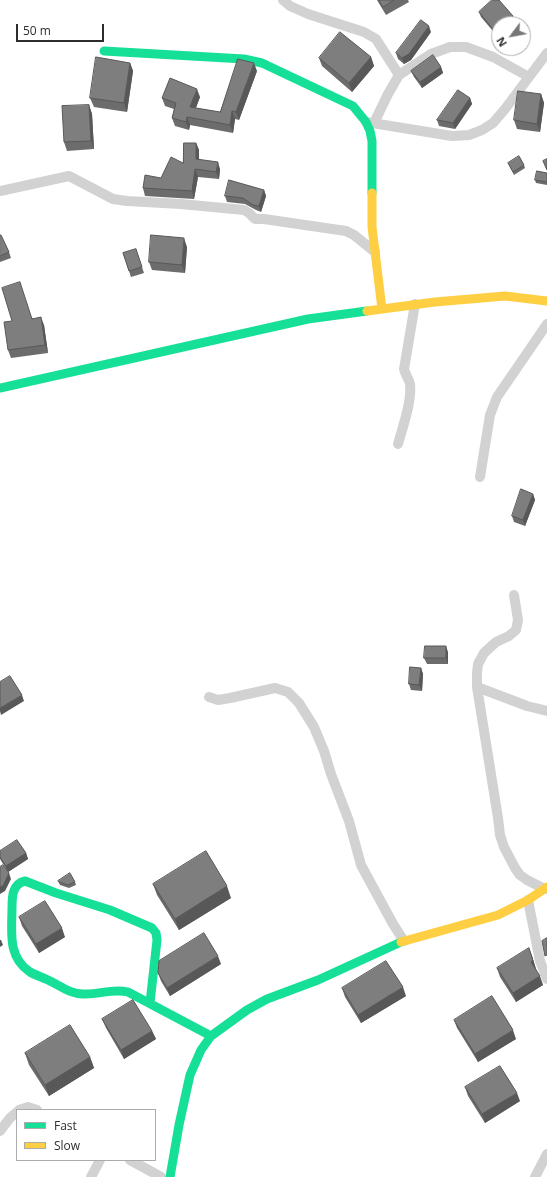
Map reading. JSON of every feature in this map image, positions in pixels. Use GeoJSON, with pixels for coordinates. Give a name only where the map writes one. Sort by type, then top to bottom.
{"type":"FeatureCollection","features":[{"type":"Feature","properties":{"kind":"street"},"geometry":{"type":"LineString","coordinates":[[283,0],[290,6],[308,14],[364,32],[376,39],[399,75]]}},
{"type":"Feature","properties":{"kind":"street"},"geometry":{"type":"LineString","coordinates":[[382,309],[372,227],[372,141],[370,123],[399,75],[431,54],[450,47],[466,47],[493,57],[529,77]]}},
{"type":"Feature","properties":{"kind":"street"},"geometry":{"type":"LineString","coordinates":[[104,51],[244,59],[262,63],[340,99],[352,106],[370,123],[452,136],[469,135],[482,130],[493,123],[547,53]]}},
{"type":"Feature","properties":{"kind":"street"},"geometry":{"type":"LineString","coordinates":[[0,192],[69,176],[113,199],[244,210],[255,219],[346,231],[354,235],[375,252]]}},
{"type":"Feature","properties":{"kind":"street"},"geometry":{"type":"LineString","coordinates":[[0,388],[308,319],[415,304],[505,296],[547,301]]}},
{"type":"Feature","properties":{"kind":"street"},"geometry":{"type":"LineString","coordinates":[[398,444],[409,396],[410,382],[404,369],[415,304]]}},
{"type":"Feature","properties":{"kind":"street"},"geometry":{"type":"LineString","coordinates":[[480,477],[490,415],[497,397],[547,324]]}},
{"type":"Feature","properties":{"kind":"street"},"geometry":{"type":"LineString","coordinates":[[170,1177],[190,1075],[201,1050],[211,1036],[247,1010],[267,999],[318,980],[404,941],[498,915],[528,900],[546,888],[520,875],[504,847],[500,836],[477,687],[478,664],[484,653],[496,642],[509,636],[516,630],[518,620],[514,595]]}},
{"type":"Feature","properties":{"kind":"street"},"geometry":{"type":"LineString","coordinates":[[477,687],[527,706],[547,711]]}},
{"type":"Feature","properties":{"kind":"street"},"geometry":{"type":"LineString","coordinates":[[210,697],[218,700],[275,688],[288,692],[299,703],[314,727],[324,751],[349,821],[361,865],[393,924],[404,941]]}},
{"type":"Feature","properties":{"kind":"street"},"geometry":{"type":"LineString","coordinates":[[150,1003],[157,940],[156,933],[152,928],[110,910],[56,893],[25,881],[21,881],[16,884],[13,896],[11,931],[13,951],[17,960],[26,969],[81,995],[116,989],[129,992],[211,1036]]}},
{"type":"Feature","properties":{"kind":"street"},"geometry":{"type":"LineString","coordinates":[[528,900],[540,961],[547,979]]}},
{"type":"Feature","properties":{"kind":"street"},"geometry":{"type":"LineString","coordinates":[[22,1109],[28,1107],[34,1109]]}},
{"type":"Feature","properties":{"kind":"street"},"geometry":{"type":"LineString","coordinates":[[0,1131],[16,1113]]}},
{"type":"Feature","properties":{"kind":"street"},"geometry":{"type":"LineString","coordinates":[[535,1177],[547,1154]]}},
{"type":"Feature","properties":{"kind":"street"},"geometry":{"type":"LineString","coordinates":[[90,1177],[99,1161]]}},
{"type":"Feature","properties":{"kind":"street"},"geometry":{"type":"LineString","coordinates":[[132,1161],[161,1177]]}},
{"type":"Feature","properties":{"kind":"building"},"geometry":{"type":"Polygon","coordinates":[[[379,0],[394,0],[383,7],[379,0]]]}},
{"type":"Feature","properties":{"kind":"building"},"geometry":{"type":"Polygon","coordinates":[[[492,0],[499,0],[513,16],[491,16],[491,27],[479,12],[492,0]]]}},
{"type":"Feature","properties":{"kind":"building"},"geometry":{"type":"Polygon","coordinates":[[[421,20],[429,26],[409,54],[402,58],[396,53],[421,20]]]}},
{"type":"Feature","properties":{"kind":"building"},"geometry":{"type":"Polygon","coordinates":[[[340,32],[371,57],[349,83],[319,58],[340,32]]]}},
{"type":"Feature","properties":{"kind":"building"},"geometry":{"type":"Polygon","coordinates":[[[433,55],[441,67],[420,82],[411,71],[433,55]]]}},
{"type":"Feature","properties":{"kind":"building"},"geometry":{"type":"Polygon","coordinates":[[[96,57],[130,63],[124,103],[90,98],[96,57]]]}},
{"type":"Feature","properties":{"kind":"building"},"geometry":{"type":"Polygon","coordinates":[[[238,59],[254,63],[236,112],[232,111],[230,125],[187,117],[186,122],[172,118],[176,103],[162,98],[170,78],[197,89],[190,107],[220,112],[238,59]]]}},
{"type":"Feature","properties":{"kind":"building"},"geometry":{"type":"Polygon","coordinates":[[[458,90],[470,98],[453,123],[437,120],[458,90]]]}},
{"type":"Feature","properties":{"kind":"building"},"geometry":{"type":"Polygon","coordinates":[[[518,91],[541,94],[537,124],[514,120],[518,91]]]}},
{"type":"Feature","properties":{"kind":"building"},"geometry":{"type":"Polygon","coordinates":[[[89,105],[91,141],[64,142],[62,106],[89,105]]]}},
{"type":"Feature","properties":{"kind":"building"},"geometry":{"type":"Polygon","coordinates":[[[184,143],[196,143],[196,159],[218,162],[216,172],[195,169],[192,191],[143,188],[145,175],[161,178],[171,157],[183,163],[184,143]]]}},
{"type":"Feature","properties":{"kind":"building"},"geometry":{"type":"Polygon","coordinates":[[[519,156],[524,165],[513,172],[508,163],[519,156]]]}},
{"type":"Feature","properties":{"kind":"building"},"geometry":{"type":"Polygon","coordinates":[[[547,159],[547,170],[543,161],[547,159]]]}},
{"type":"Feature","properties":{"kind":"building"},"geometry":{"type":"Polygon","coordinates":[[[537,171],[547,173],[547,182],[535,180],[537,171]]]}},
{"type":"Feature","properties":{"kind":"building"},"geometry":{"type":"Polygon","coordinates":[[[229,180],[264,190],[259,206],[253,205],[243,198],[225,196],[229,180]]]}},
{"type":"Feature","properties":{"kind":"building"},"geometry":{"type":"Polygon","coordinates":[[[0,235],[9,252],[0,256],[0,235]]]}},
{"type":"Feature","properties":{"kind":"building"},"geometry":{"type":"Polygon","coordinates":[[[151,235],[184,238],[182,265],[149,262],[151,235]]]}},
{"type":"Feature","properties":{"kind":"building"},"geometry":{"type":"Polygon","coordinates":[[[136,249],[142,267],[129,271],[123,253],[136,249]]]}},
{"type":"Feature","properties":{"kind":"building"},"geometry":{"type":"Polygon","coordinates":[[[20,282],[32,319],[41,317],[45,345],[8,350],[4,322],[12,321],[2,288],[20,282]]]}},
{"type":"Feature","properties":{"kind":"building"},"geometry":{"type":"Polygon","coordinates":[[[521,489],[533,494],[523,520],[512,516],[521,489]]]}},
{"type":"Feature","properties":{"kind":"building"},"geometry":{"type":"Polygon","coordinates":[[[425,646],[446,646],[446,658],[424,658],[425,646]]]}},
{"type":"Feature","properties":{"kind":"building"},"geometry":{"type":"Polygon","coordinates":[[[410,667],[421,668],[419,685],[409,684],[410,667]]]}},
{"type":"Feature","properties":{"kind":"building"},"geometry":{"type":"Polygon","coordinates":[[[10,676],[22,695],[0,708],[0,682],[10,676]]]}},
{"type":"Feature","properties":{"kind":"building"},"geometry":{"type":"Polygon","coordinates":[[[17,840],[26,853],[6,866],[0,857],[0,851],[17,840]]]}},
{"type":"Feature","properties":{"kind":"building"},"geometry":{"type":"Polygon","coordinates":[[[206,851],[227,886],[175,919],[153,884],[206,851]]]}},
{"type":"Feature","properties":{"kind":"building"},"geometry":{"type":"Polygon","coordinates":[[[3,865],[9,873],[3,886],[0,887],[0,867],[3,865]]]}},
{"type":"Feature","properties":{"kind":"building"},"geometry":{"type":"Polygon","coordinates":[[[70,873],[75,882],[68,885],[58,881],[70,873]]]}},
{"type":"Feature","properties":{"kind":"building"},"geometry":{"type":"Polygon","coordinates":[[[45,901],[62,928],[36,944],[19,917],[45,901]]]}},
{"type":"Feature","properties":{"kind":"building"},"geometry":{"type":"Polygon","coordinates":[[[204,933],[218,956],[167,988],[158,973],[159,961],[204,933]]]}},
{"type":"Feature","properties":{"kind":"building"},"geometry":{"type":"Polygon","coordinates":[[[547,938],[547,955],[545,956],[542,941],[547,938]]]}},
{"type":"Feature","properties":{"kind":"building"},"geometry":{"type":"Polygon","coordinates":[[[529,948],[533,961],[531,962],[540,976],[513,993],[497,968],[529,948]]]}},
{"type":"Feature","properties":{"kind":"building"},"geometry":{"type":"Polygon","coordinates":[[[386,961],[403,987],[358,1015],[342,988],[386,961]]]}},
{"type":"Feature","properties":{"kind":"building"},"geometry":{"type":"Polygon","coordinates":[[[492,996],[513,1030],[475,1054],[454,1020],[492,996]]]}},
{"type":"Feature","properties":{"kind":"building"},"geometry":{"type":"Polygon","coordinates":[[[133,1000],[152,1031],[121,1050],[102,1019],[133,1000]]]}},
{"type":"Feature","properties":{"kind":"building"},"geometry":{"type":"Polygon","coordinates":[[[70,1025],[90,1057],[45,1085],[25,1053],[70,1025]]]}},
{"type":"Feature","properties":{"kind":"building"},"geometry":{"type":"Polygon","coordinates":[[[500,1066],[517,1093],[482,1114],[465,1087],[500,1066]]]}},
{"type":"Feature","properties":{"kind":"traffic: fast"},"geometry":{"type":"LineString","coordinates":[[104,51],[244,59],[262,63],[353,106],[366,122],[370,131],[372,141],[372,193]]}},
{"type":"Feature","properties":{"kind":"traffic: fast"},"geometry":{"type":"LineString","coordinates":[[0,388],[308,319],[367,311]]}},
{"type":"Feature","properties":{"kind":"traffic: fast"},"geometry":{"type":"LineString","coordinates":[[150,1003],[157,940],[156,933],[152,928],[110,910],[56,893],[25,881],[17,885],[12,900],[12,943],[17,959],[30,972],[74,993],[89,994],[116,991],[128,992],[211,1036]]}},
{"type":"Feature","properties":{"kind":"traffic: fast"},"geometry":{"type":"LineString","coordinates":[[170,1177],[190,1075],[201,1050],[211,1036],[247,1010],[267,999],[318,980],[401,942]]}},
{"type":"Feature","properties":{"kind":"traffic: slow"},"geometry":{"type":"LineString","coordinates":[[372,193],[372,227],[382,309]]}},
{"type":"Feature","properties":{"kind":"traffic: slow"},"geometry":{"type":"LineString","coordinates":[[367,311],[435,302],[505,296],[547,301]]}},
{"type":"Feature","properties":{"kind":"traffic: slow"},"geometry":{"type":"LineString","coordinates":[[401,942],[498,915],[528,900],[547,887]]}}]}
